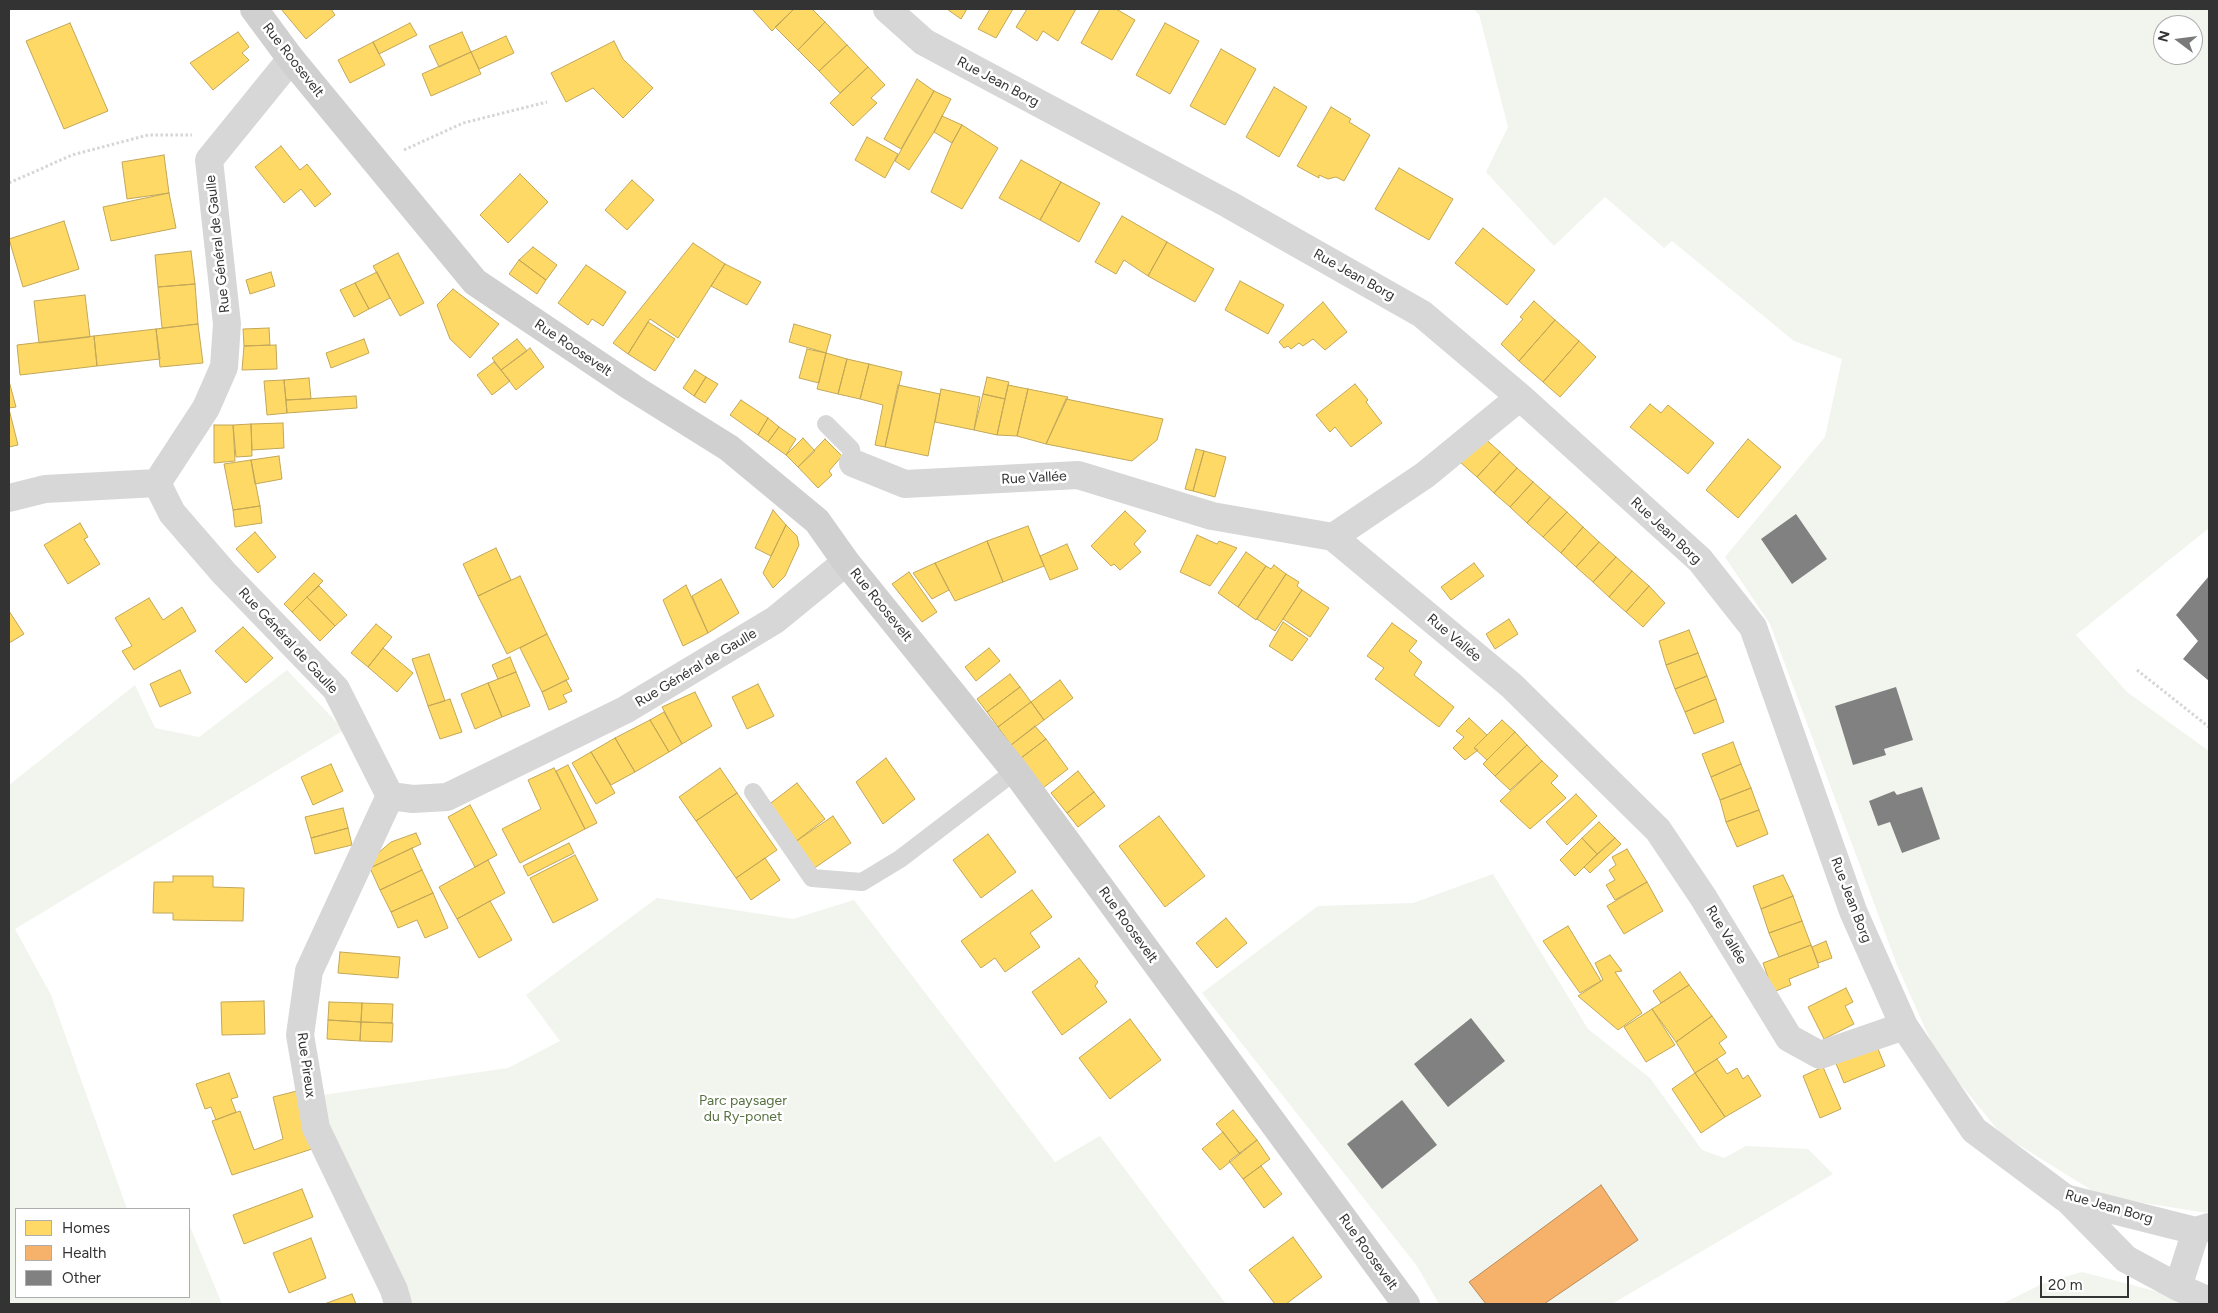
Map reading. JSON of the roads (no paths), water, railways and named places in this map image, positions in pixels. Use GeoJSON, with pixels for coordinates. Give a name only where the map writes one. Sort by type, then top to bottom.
{"type":"FeatureCollection","features":[{"type":"Feature","properties":{"kind":"main road","name":"Rue Roosevelt"},"geometry":{"type":"LineString","coordinates":[[254,9],[291,59],[475,282],[633,388],[729,448],[817,521],[846,562],[1015,771],[1406,1304]]}},
{"type":"Feature","properties":{"kind":"street","name":"Rue Jean Borg"},"geometry":{"type":"LineString","coordinates":[[887,9],[924,42],[1228,204],[1422,314],[1520,397],[1700,560],[1753,627],[1853,911],[1904,1026],[1974,1130],[2066,1198],[2202,1229]]}},
{"type":"Feature","properties":{"kind":"street","name":"Rue Général de Gaulle"},"geometry":{"type":"LineString","coordinates":[[291,59],[209,160],[227,324],[224,367],[206,408],[157,483],[172,513],[224,573],[336,689],[390,796],[413,799],[447,797],[624,710],[775,620],[846,562]]}},
{"type":"Feature","properties":{"kind":"street"},"geometry":{"type":"LineString","coordinates":[[1333,537],[1426,475],[1520,397]]}},
{"type":"Feature","properties":{"kind":"street","name":"Rue Vallée"},"geometry":{"type":"LineString","coordinates":[[853,463],[905,484],[1078,476],[1212,516],[1333,537],[1512,686],[1658,830],[1703,897],[1789,1038],[1820,1055],[1904,1026]]}},
{"type":"Feature","properties":{"kind":"street"},"geometry":{"type":"LineString","coordinates":[[9,498],[45,488],[157,483]]}},
{"type":"Feature","properties":{"kind":"street","name":"Rue Pireux"},"geometry":{"type":"LineString","coordinates":[[390,796],[309,971],[300,1035],[316,1128],[394,1290],[398,1304]]}},
{"type":"Feature","properties":{"kind":"street"},"geometry":{"type":"LineString","coordinates":[[2066,1198],[2126,1259],[2178,1287],[2209,1301]]}},
{"type":"Feature","properties":{"kind":"street"},"geometry":{"type":"LineString","coordinates":[[2178,1287],[2202,1229]]}},
{"type":"Feature","properties":{"kind":"lane"},"geometry":{"type":"LineString","coordinates":[[826,424],[851,449],[853,463]]}},
{"type":"Feature","properties":{"kind":"lane"},"geometry":{"type":"LineString","coordinates":[[753,792],[812,878],[862,882],[900,859],[1015,771]]}},
{"type":"Feature","properties":{"kind":"park label","name":"Parc paysager du Ry-ponet"},"geometry":{"type":"Point","coordinates":[743,1110]}}]}
